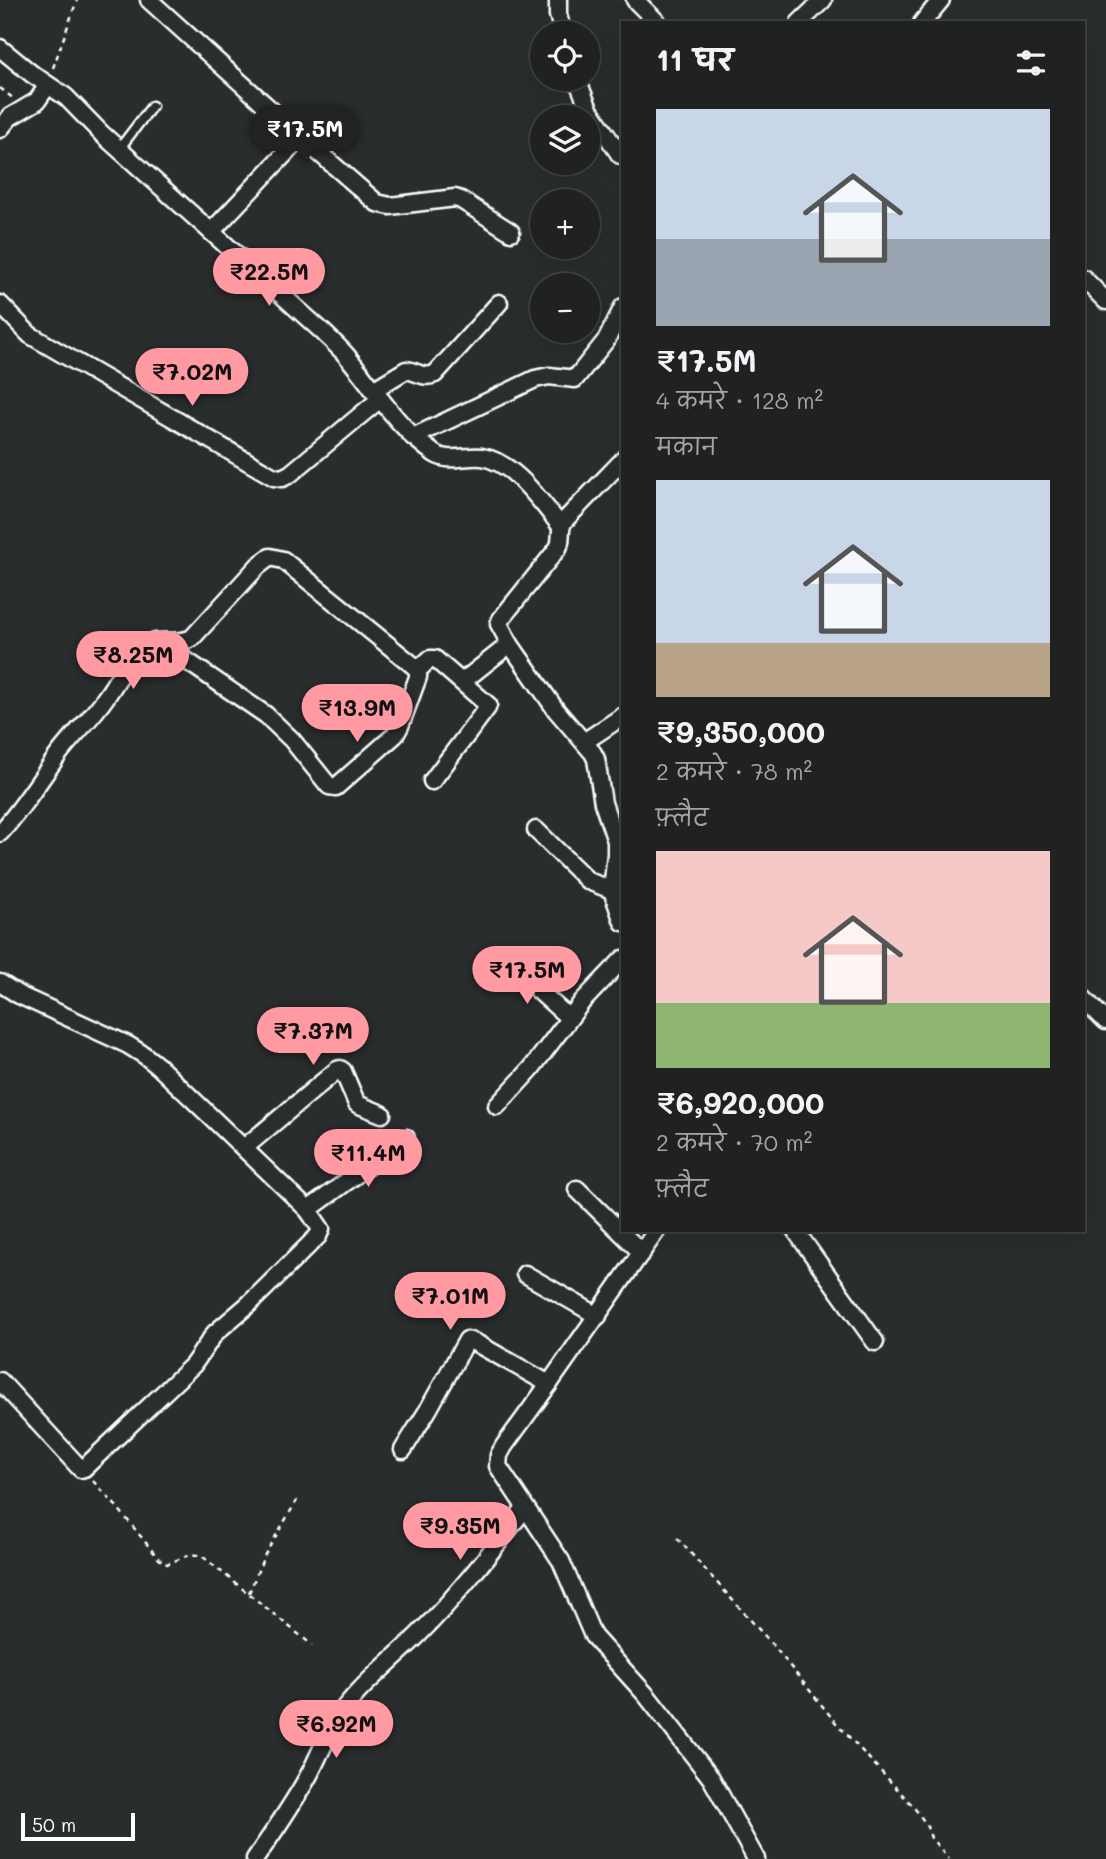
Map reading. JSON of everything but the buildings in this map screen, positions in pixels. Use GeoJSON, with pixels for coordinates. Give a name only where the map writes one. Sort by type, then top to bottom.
{"type":"FeatureCollection","features":[{"type":"Feature","properties":{"kind":"street"},"geometry":{"type":"LineString","coordinates":[[149,0],[377,203],[390,206],[455,198],[511,232]]}},
{"type":"Feature","properties":{"kind":"street"},"geometry":{"type":"LineString","coordinates":[[558,0],[560,21]]}},
{"type":"Feature","properties":{"kind":"street"},"geometry":{"type":"LineString","coordinates":[[635,0],[656,21]]}},
{"type":"Feature","properties":{"kind":"street"},"geometry":{"type":"LineString","coordinates":[[801,21],[823,0]]}},
{"type":"Feature","properties":{"kind":"street"},"geometry":{"type":"LineString","coordinates":[[924,21],[941,0]]}},
{"type":"Feature","properties":{"kind":"street"},"geometry":{"type":"LineString","coordinates":[[0,48],[66,97],[102,134],[323,332],[345,354],[413,437],[442,457],[491,459],[520,477],[561,525],[561,544],[499,624],[556,710],[596,759],[603,803],[614,832],[619,865],[611,890],[621,917]]}},
{"type":"Feature","properties":{"kind":"street"},"geometry":{"type":"LineString","coordinates":[[0,129],[10,117],[37,101],[48,85]]}},
{"type":"Feature","properties":{"kind":"street"},"geometry":{"type":"LineString","coordinates":[[582,91],[589,109],[620,155]]}},
{"type":"Feature","properties":{"kind":"street"},"geometry":{"type":"LineString","coordinates":[[211,232],[301,137]]}},
{"type":"Feature","properties":{"kind":"street"},"geometry":{"type":"LineString","coordinates":[[1085,280],[1106,301]]}},
{"type":"Feature","properties":{"kind":"street"},"geometry":{"type":"LineString","coordinates":[[0,304],[35,338],[274,477],[282,478],[290,474],[406,370],[429,377],[435,374],[499,303]]}},
{"type":"Feature","properties":{"kind":"street"},"geometry":{"type":"LineString","coordinates":[[413,437],[534,379],[549,376],[575,379],[607,339],[621,311]]}},
{"type":"Feature","properties":{"kind":"street"},"geometry":{"type":"LineString","coordinates":[[561,525],[621,462]]}},
{"type":"Feature","properties":{"kind":"street"},"geometry":{"type":"LineString","coordinates":[[0,833],[59,754],[106,698],[137,653],[151,643],[184,642],[192,638],[258,566],[270,557],[284,561],[418,670]]}},
{"type":"Feature","properties":{"kind":"street"},"geometry":{"type":"LineString","coordinates":[[159,642],[266,715],[279,726],[332,788],[398,731],[418,677],[418,670],[432,658],[486,703],[487,708],[432,781]]}},
{"type":"Feature","properties":{"kind":"street"},"geometry":{"type":"LineString","coordinates":[[462,682],[510,644]]}},
{"type":"Feature","properties":{"kind":"street"},"geometry":{"type":"LineString","coordinates":[[584,743],[621,717]]}},
{"type":"Feature","properties":{"kind":"street"},"geometry":{"type":"LineString","coordinates":[[536,830],[588,881],[611,890]]}},
{"type":"Feature","properties":{"kind":"street"},"geometry":{"type":"LineString","coordinates":[[497,1106],[531,1069],[569,1018],[621,961]]}},
{"type":"Feature","properties":{"kind":"street"},"geometry":{"type":"LineString","coordinates":[[511,966],[569,1018]]}},
{"type":"Feature","properties":{"kind":"street"},"geometry":{"type":"LineString","coordinates":[[0,982],[19,995],[144,1055],[308,1210],[321,1229],[318,1236],[215,1333],[193,1365],[82,1468],[0,1381]]}},
{"type":"Feature","properties":{"kind":"street"},"geometry":{"type":"LineString","coordinates":[[1085,1000],[1106,1021]]}},
{"type":"Feature","properties":{"kind":"street"},"geometry":{"type":"LineString","coordinates":[[244,1148],[337,1070],[343,1071],[357,1104],[382,1114]]}},
{"type":"Feature","properties":{"kind":"street"},"geometry":{"type":"LineString","coordinates":[[308,1210],[406,1138]]}},
{"type":"Feature","properties":{"kind":"street"},"geometry":{"type":"LineString","coordinates":[[577,1189],[642,1253]]}},
{"type":"Feature","properties":{"kind":"street"},"geometry":{"type":"LineString","coordinates":[[656,1232],[504,1446],[499,1455],[498,1466],[561,1560],[593,1636],[646,1696],[711,1778],[756,1859]]}},
{"type":"Feature","properties":{"kind":"street"},"geometry":{"type":"LineString","coordinates":[[796,1232],[875,1342]]}},
{"type":"Feature","properties":{"kind":"street"},"geometry":{"type":"LineString","coordinates":[[525,1274],[598,1315]]}},
{"type":"Feature","properties":{"kind":"street"},"geometry":{"type":"LineString","coordinates":[[403,1450],[467,1340],[549,1384]]}},
{"type":"Feature","properties":{"kind":"street"},"geometry":{"type":"LineString","coordinates":[[255,1859],[293,1804],[332,1727],[344,1710],[360,1691],[418,1636],[480,1566],[525,1508]]}},
{"type":"Feature","properties":{"kind":"lane"},"geometry":{"type":"LineString","coordinates":[[119,149],[152,106]]}},
{"type":"Feature","properties":{"kind":"path"},"geometry":{"type":"LineString","coordinates":[[48,85],[77,0]]}},
{"type":"Feature","properties":{"kind":"path"},"geometry":{"type":"LineString","coordinates":[[82,1468],[159,1559],[167,1564],[191,1554],[202,1556],[312,1646]]}},
{"type":"Feature","properties":{"kind":"path"},"geometry":{"type":"LineString","coordinates":[[249,1593],[264,1556],[299,1497]]}},
{"type":"Feature","properties":{"kind":"path"},"geometry":{"type":"LineString","coordinates":[[677,1538],[772,1644],[837,1724],[913,1806],[926,1824],[931,1839],[948,1859]]}}]}
